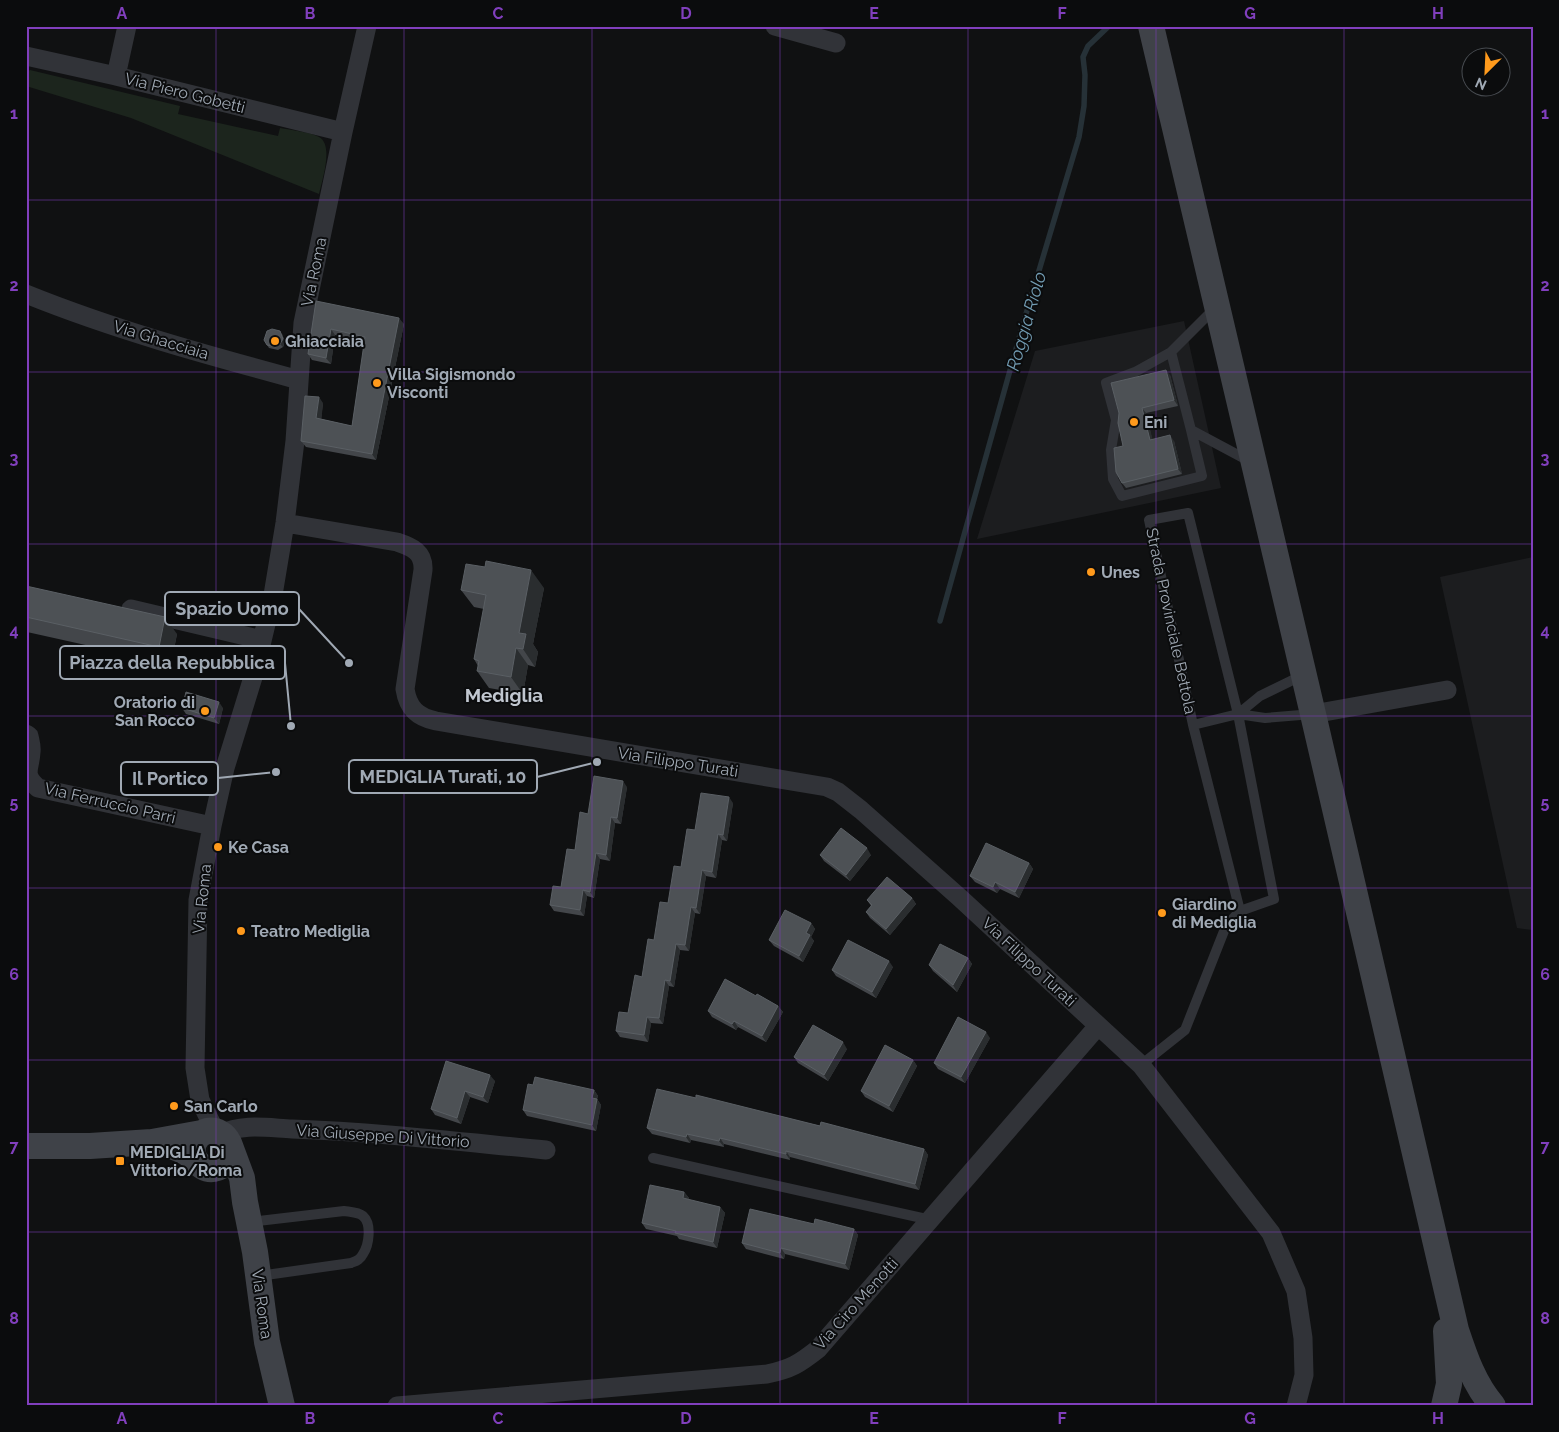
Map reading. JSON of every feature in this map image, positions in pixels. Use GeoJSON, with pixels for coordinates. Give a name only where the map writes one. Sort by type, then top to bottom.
{"type":"FeatureCollection","features":[{"type":"Feature","properties":{"kind":"street"},"geometry":{"type":"LineString","coordinates":[[116,76],[127,26]]}},
{"type":"Feature","properties":{"kind":"street","name":"Via Roma"},"geometry":{"type":"LineString","coordinates":[[282,1406],[267,1342],[259,1276],[240,1172],[200,1100],[195,1068],[194,1040],[198,900],[212,826],[228,759],[273,595],[295,441],[301,342],[305,314],[367,26]]}},
{"type":"Feature","properties":{"kind":"street"},"geometry":{"type":"LineString","coordinates":[[774,26],[836,43]]}},
{"type":"Feature","properties":{"kind":"street"},"geometry":{"type":"LineString","coordinates":[[1151,26],[1314,714],[1456,1330],[1468,1367],[1486,1398],[1493,1406]]}},
{"type":"Feature","properties":{"kind":"street","name":"Via Piero Gobetti"},"geometry":{"type":"LineString","coordinates":[[26,56],[116,76],[343,132]]}},
{"type":"Feature","properties":{"kind":"street","name":"Via Ghacciaia"},"geometry":{"type":"LineString","coordinates":[[26,294],[60,308],[167,344],[299,380]]}},
{"type":"Feature","properties":{"kind":"street","name":"Via Filippo Turati"},"geometry":{"type":"LineString","coordinates":[[284,523],[396,542],[413,548],[421,555],[424,564],[423,577],[405,688],[410,706],[418,715],[436,722],[819,785],[833,789],[861,810],[1141,1065],[1271,1233],[1296,1291],[1303,1338],[1304,1375],[1296,1406]]}},
{"type":"Feature","properties":{"kind":"street"},"geometry":{"type":"LineString","coordinates":[[131,609],[262,640]]}},
{"type":"Feature","properties":{"kind":"street"},"geometry":{"type":"LineString","coordinates":[[1314,714],[1447,690]]}},
{"type":"Feature","properties":{"kind":"street","name":"Via Ferruccio Parri"},"geometry":{"type":"LineString","coordinates":[[26,734],[29,736],[32,750],[27,774],[38,788],[212,826]]}},
{"type":"Feature","properties":{"kind":"street","name":"Via Ciro Menotti"},"geometry":{"type":"LineString","coordinates":[[397,1406],[767,1374],[787,1370],[818,1349],[1098,1026]]}},
{"type":"Feature","properties":{"kind":"street","name":"Via Giuseppe Di Vittorio"},"geometry":{"type":"LineString","coordinates":[[26,1146],[90,1146],[152,1142],[218,1135],[232,1128],[247,1127],[324,1130],[546,1150]]}},
{"type":"Feature","properties":{"kind":"street"},"geometry":{"type":"LineString","coordinates":[[218,1135],[198,1136],[194,1144],[193,1154],[201,1165],[227,1181],[240,1194],[247,1212]]}},
{"type":"Feature","properties":{"kind":"street","name":"Via Giuseppe Di Vittorio"},"geometry":{"type":"LineString","coordinates":[[152,1142],[186,1152],[201,1165]]}},
{"type":"Feature","properties":{"kind":"street"},"geometry":{"type":"LineString","coordinates":[[1439,1258],[1447,1335],[1449,1384],[1444,1406]]}},
{"type":"Feature","properties":{"kind":"lane"},"geometry":{"type":"LineString","coordinates":[[1171,352],[1202,476],[1122,496],[1113,479],[1111,450],[1116,420],[1106,383],[1135,372],[1171,352],[1217,306]]}},
{"type":"Feature","properties":{"kind":"lane"},"geometry":{"type":"LineString","coordinates":[[1191,430],[1254,463]]}},
{"type":"Feature","properties":{"kind":"lane","name":"Strada Provinciale Bettola"},"geometry":{"type":"LineString","coordinates":[[1188,513],[1238,714],[1274,899],[1240,911],[1193,725],[1148,520],[1188,513]]}},
{"type":"Feature","properties":{"kind":"lane"},"geometry":{"type":"LineString","coordinates":[[1238,714],[1260,696],[1304,674]]}},
{"type":"Feature","properties":{"kind":"lane"},"geometry":{"type":"LineString","coordinates":[[1193,725],[1238,714],[1265,718],[1314,714]]}},
{"type":"Feature","properties":{"kind":"lane"},"geometry":{"type":"LineString","coordinates":[[1141,1065],[1185,1030],[1226,926],[1240,911]]}},
{"type":"Feature","properties":{"kind":"lane"},"geometry":{"type":"LineString","coordinates":[[653,1158],[931,1220]]}},
{"type":"Feature","properties":{"kind":"lane"},"geometry":{"type":"LineString","coordinates":[[247,1212],[344,1211],[355,1212],[367,1222],[366,1248],[358,1261],[259,1276]]}},
{"type":"Feature","properties":{"kind":"shaded area"},"geometry":{"type":"Polygon","coordinates":[[[30,70],[180,106],[178,114],[278,136],[280,128],[315,135],[323,141],[326,147],[326,163],[319,194],[131,118],[26,86],[26,73],[30,70]]]}},
{"type":"Feature","properties":{"kind":"shaded area"},"geometry":{"type":"Polygon","coordinates":[[[1184,321],[1221,488],[977,539],[1035,351],[1184,321]]]}},
{"type":"Feature","properties":{"kind":"shaded area"},"geometry":{"type":"Polygon","coordinates":[[[1533,557],[1533,930],[1517,928],[1440,577],[1533,557]]]}},
{"type":"Feature","properties":{"kind":"building","name":"Villa Sigismondo Visconti"},"geometry":{"type":"Polygon","coordinates":[[[316,301],[399,318],[372,454],[301,441],[305,396],[319,397],[316,418],[352,426],[365,337],[331,329],[326,358],[308,354],[316,301]]]}},
{"type":"Feature","properties":{"kind":"building","name":"Ghiacciaia"},"geometry":{"type":"Polygon","coordinates":[[[272,329],[280,331],[283,339],[276,347],[267,345],[264,340],[267,331],[272,329]]]}},
{"type":"Feature","properties":{"kind":"building"},"geometry":{"type":"Polygon","coordinates":[[[1166,370],[1174,400],[1142,408],[1150,440],[1170,435],[1178,469],[1122,483],[1116,472],[1114,448],[1123,446],[1118,423],[1119,413],[1111,383],[1166,370]]]}},
{"type":"Feature","properties":{"kind":"building"},"geometry":{"type":"Polygon","coordinates":[[[486,561],[531,570],[519,633],[526,634],[523,649],[516,648],[511,677],[477,671],[479,661],[474,659],[486,595],[461,590],[466,564],[485,567],[486,561]]]}},
{"type":"Feature","properties":{"kind":"building"},"geometry":{"type":"Polygon","coordinates":[[[26,586],[165,617],[159,647],[26,617],[26,586]]]}},
{"type":"Feature","properties":{"kind":"building","name":"Oratorio di San Rocco"},"geometry":{"type":"Polygon","coordinates":[[[186,692],[219,702],[214,718],[182,708],[186,692]]]}},
{"type":"Feature","properties":{"kind":"building"},"geometry":{"type":"Polygon","coordinates":[[[594,776],[623,781],[617,818],[611,817],[606,855],[596,853],[590,892],[583,890],[580,910],[550,905],[553,886],[561,887],[567,849],[575,850],[580,812],[588,814],[594,776]]]}},
{"type":"Feature","properties":{"kind":"building"},"geometry":{"type":"Polygon","coordinates":[[[701,793],[729,797],[723,835],[718,834],[712,872],[702,870],[696,908],[691,907],[685,945],[676,944],[670,981],[665,980],[659,1018],[647,1017],[644,1035],[616,1031],[619,1012],[628,1013],[635,975],[642,977],[648,939],[654,940],[660,902],[668,903],[674,866],[681,867],[687,829],[695,830],[701,793]]]}},
{"type":"Feature","properties":{"kind":"building"},"geometry":{"type":"Polygon","coordinates":[[[841,828],[867,848],[846,875],[820,855],[841,828]]]}},
{"type":"Feature","properties":{"kind":"building"},"geometry":{"type":"Polygon","coordinates":[[[986,843],[1029,863],[1015,892],[995,882],[993,887],[970,876],[986,843]]]}},
{"type":"Feature","properties":{"kind":"building"},"geometry":{"type":"Polygon","coordinates":[[[887,877],[912,898],[886,929],[866,912],[872,905],[867,900],[887,877]]]}},
{"type":"Feature","properties":{"kind":"building"},"geometry":{"type":"Polygon","coordinates":[[[785,910],[811,923],[806,933],[810,935],[799,956],[769,940],[785,910]]]}},
{"type":"Feature","properties":{"kind":"building"},"geometry":{"type":"Polygon","coordinates":[[[848,940],[889,961],[872,992],[832,970],[848,940]]]}},
{"type":"Feature","properties":{"kind":"building"},"geometry":{"type":"Polygon","coordinates":[[[940,944],[968,958],[953,985],[929,965],[940,944]]]}},
{"type":"Feature","properties":{"kind":"building"},"geometry":{"type":"Polygon","coordinates":[[[725,979],[778,1006],[762,1036],[734,1021],[732,1024],[708,1011],[725,979]]]}},
{"type":"Feature","properties":{"kind":"building"},"geometry":{"type":"Polygon","coordinates":[[[958,1017],[986,1032],[961,1077],[934,1063],[958,1017]]]}},
{"type":"Feature","properties":{"kind":"building"},"geometry":{"type":"Polygon","coordinates":[[[813,1025],[843,1042],[824,1075],[794,1057],[813,1025]]]}},
{"type":"Feature","properties":{"kind":"building"},"geometry":{"type":"Polygon","coordinates":[[[885,1045],[913,1060],[889,1106],[861,1091],[885,1045]]]}},
{"type":"Feature","properties":{"kind":"building"},"geometry":{"type":"Polygon","coordinates":[[[446,1061],[490,1075],[483,1097],[465,1091],[457,1118],[431,1109],[446,1061]]]}},
{"type":"Feature","properties":{"kind":"building"},"geometry":{"type":"Polygon","coordinates":[[[535,1077],[594,1090],[592,1098],[597,1099],[592,1125],[523,1110],[528,1084],[533,1085],[535,1077]]]}},
{"type":"Feature","properties":{"kind":"building"},"geometry":{"type":"Polygon","coordinates":[[[657,1089],[696,1098],[696,1095],[820,1126],[821,1122],[924,1149],[915,1184],[786,1151],[786,1154],[720,1138],[719,1141],[687,1134],[686,1137],[647,1128],[657,1089]]]}},
{"type":"Feature","properties":{"kind":"building"},"geometry":{"type":"Polygon","coordinates":[[[650,1185],[684,1192],[683,1198],[720,1207],[713,1242],[642,1223],[650,1185]]]}},
{"type":"Feature","properties":{"kind":"building"},"geometry":{"type":"Polygon","coordinates":[[[750,1209],[814,1224],[815,1219],[854,1229],[845,1264],[781,1248],[780,1253],[742,1243],[750,1209]]]}},
{"type":"Feature","properties":{"kind":"waterway","name":"Roggia Riolo"},"geometry":{"type":"LineString","coordinates":[[940,621],[1023,324],[1079,137],[1084,106],[1085,75],[1083,57],[1088,46],[1109,26]]}},
{"type":"Feature","properties":{"kind":"place","name":"Ghiacciaia"},"geometry":{"type":"Point","coordinates":[275,341]}},
{"type":"Feature","properties":{"kind":"place","name":"Villa Sigismondo Visconti"},"geometry":{"type":"Point","coordinates":[377,383]}},
{"type":"Feature","properties":{"kind":"place","name":"Eni"},"geometry":{"type":"Point","coordinates":[1134,422]}},
{"type":"Feature","properties":{"kind":"place","name":"Unes"},"geometry":{"type":"Point","coordinates":[1091,572]}},
{"type":"Feature","properties":{"kind":"place","name":"Spazio Uomo"},"geometry":{"type":"Point","coordinates":[349,663]}},
{"type":"Feature","properties":{"kind":"place","name":"Oratorio di San Rocco"},"geometry":{"type":"Point","coordinates":[205,711]}},
{"type":"Feature","properties":{"kind":"place","name":"Piazza della Repubblica"},"geometry":{"type":"Point","coordinates":[291,726]}},
{"type":"Feature","properties":{"kind":"place","name":"MEDIGLIA Turati, 10"},"geometry":{"type":"Point","coordinates":[597,762]}},
{"type":"Feature","properties":{"kind":"place","name":"Il Portico"},"geometry":{"type":"Point","coordinates":[276,772]}},
{"type":"Feature","properties":{"kind":"place","name":"Ke Casa"},"geometry":{"type":"Point","coordinates":[218,847]}},
{"type":"Feature","properties":{"kind":"place","name":"Giardino di Mediglia"},"geometry":{"type":"Point","coordinates":[1162,913]}},
{"type":"Feature","properties":{"kind":"place","name":"Teatro Mediglia"},"geometry":{"type":"Point","coordinates":[241,931]}},
{"type":"Feature","properties":{"kind":"place","name":"San Carlo"},"geometry":{"type":"Point","coordinates":[174,1106]}},
{"type":"Feature","properties":{"kind":"place","name":"MEDIGLIA Di Vittorio/Roma"},"geometry":{"type":"Point","coordinates":[120,1161]}},
{"type":"Feature","properties":{"kind":"district","name":"Mediglia"},"geometry":{"type":"Point","coordinates":[504,695]}}]}
